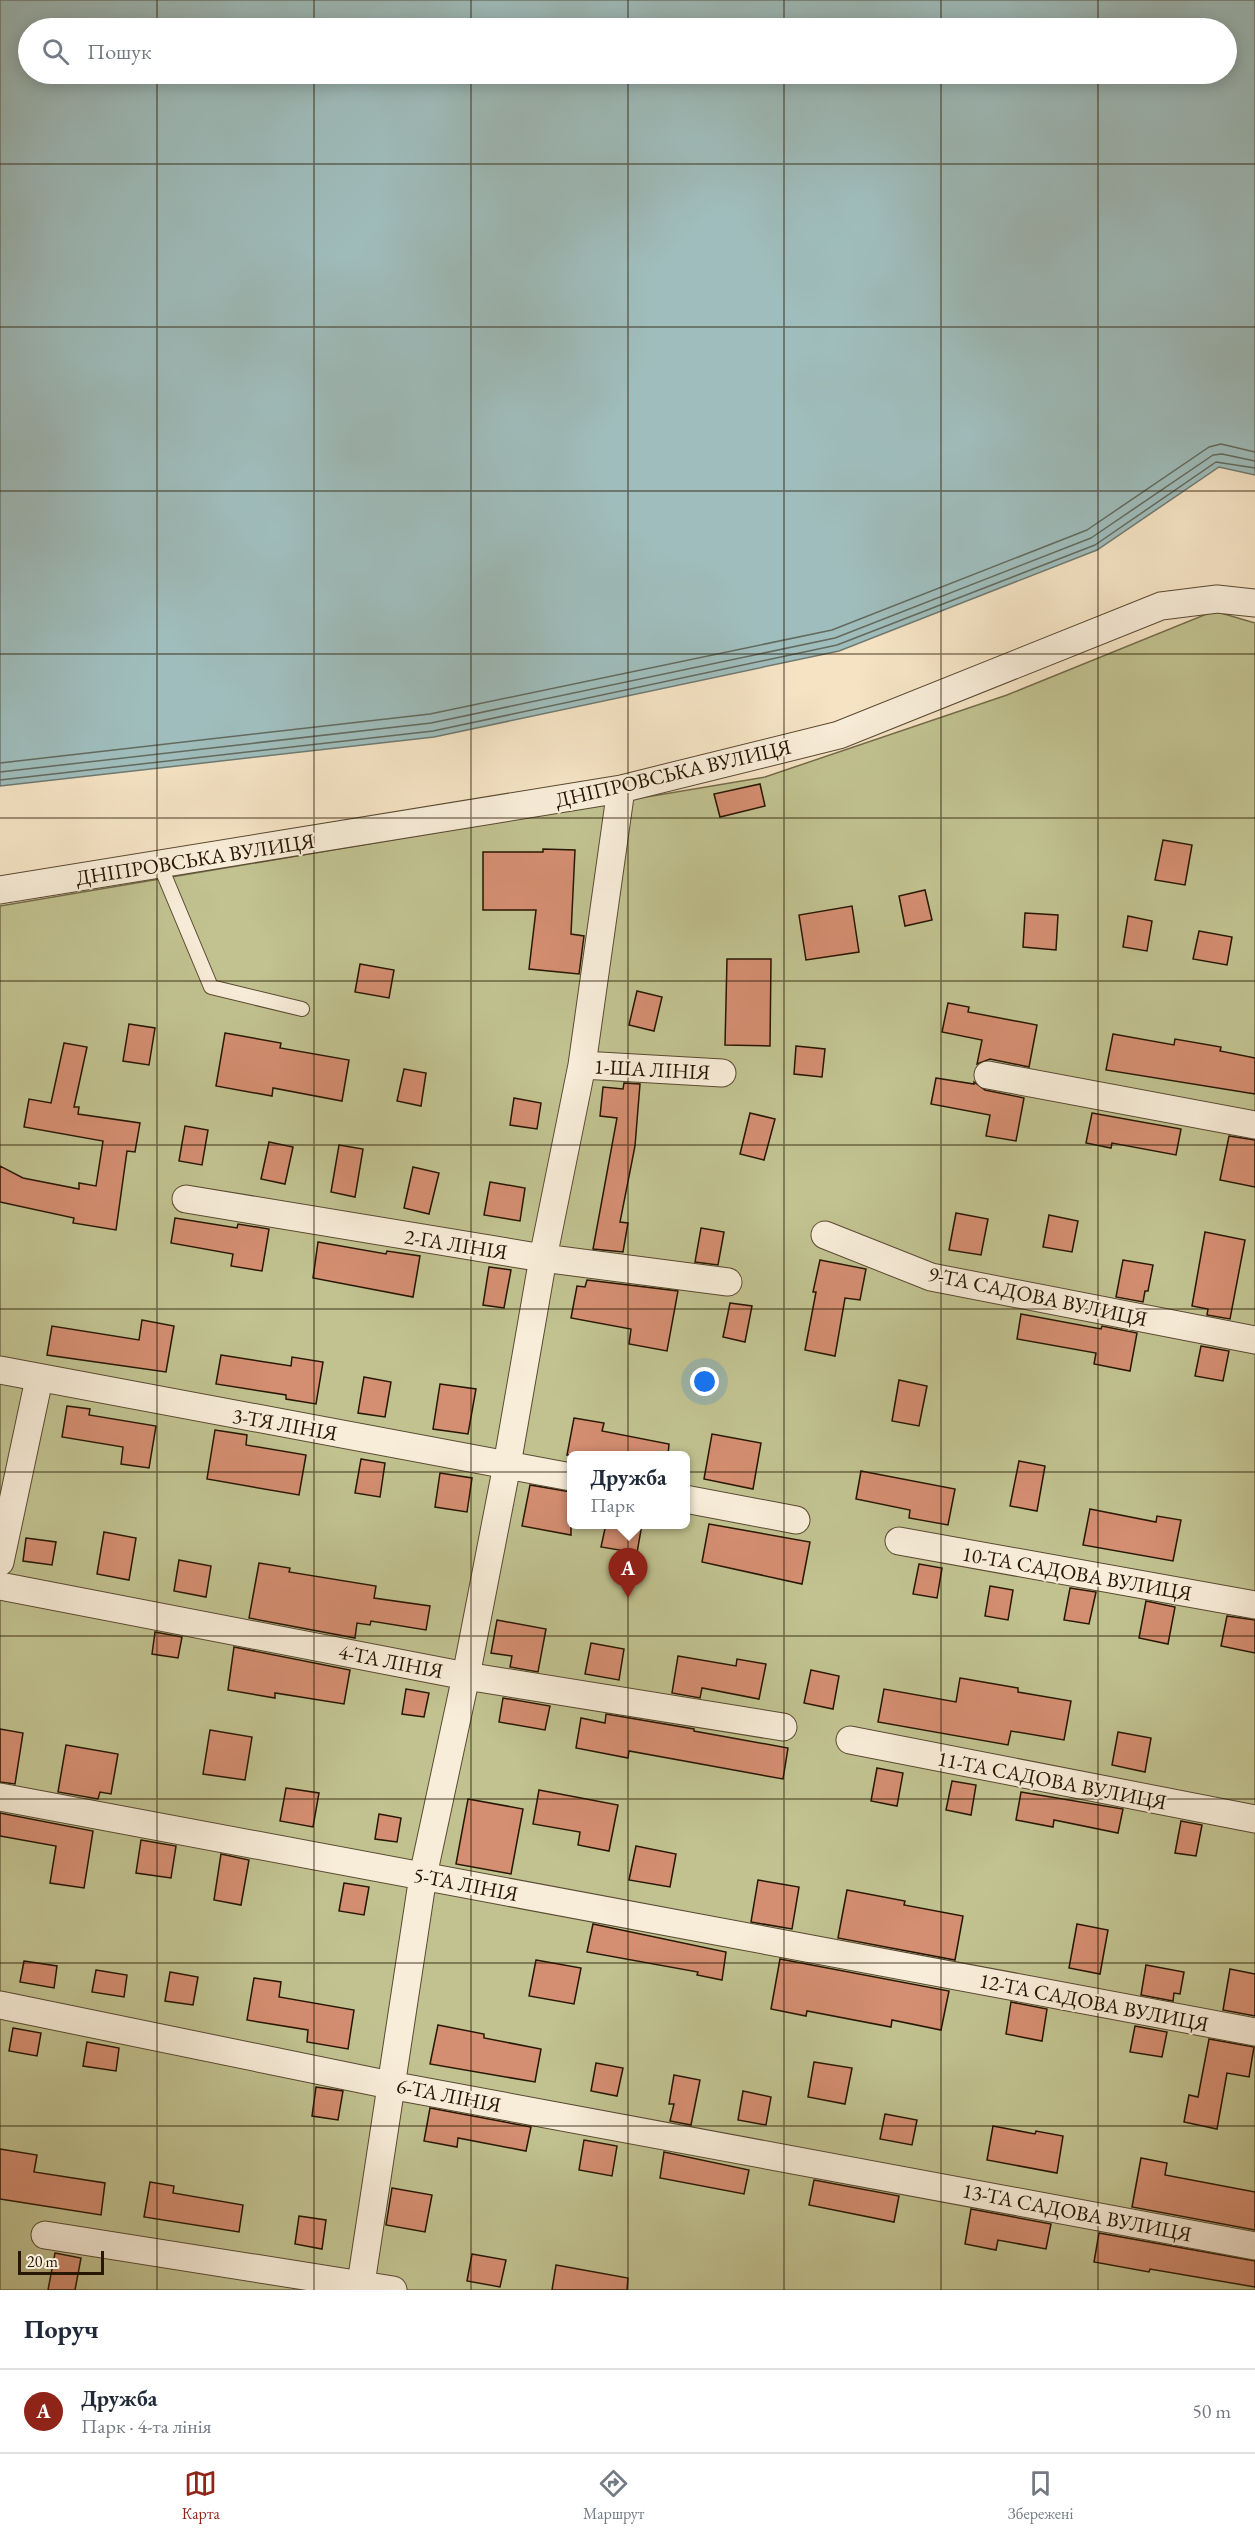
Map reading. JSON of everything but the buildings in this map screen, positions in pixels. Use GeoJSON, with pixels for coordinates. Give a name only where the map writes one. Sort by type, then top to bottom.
{"type":"FeatureCollection","features":[{"type":"Feature","properties":{"kind":"street","name":"ДНІПРОВСЬКА ВУЛИЦЯ"},"geometry":{"type":"LineString","coordinates":[[0,890],[621,789],[839,735],[1161,606],[1217,599],[1255,603]]}},
{"type":"Feature","properties":{"kind":"street"},"geometry":{"type":"LineString","coordinates":[[361,2287],[423,1876],[466,1676],[507,1465],[543,1258],[582,1065],[621,789]]}},
{"type":"Feature","properties":{"kind":"street","name":"1-ША ЛІНІЯ"},"geometry":{"type":"LineString","coordinates":[[582,1065],[722,1073]]}},
{"type":"Feature","properties":{"kind":"street"},"geometry":{"type":"LineString","coordinates":[[987,1075],[1255,1125]]}},
{"type":"Feature","properties":{"kind":"street","name":"2-ГА ЛІНІЯ"},"geometry":{"type":"LineString","coordinates":[[186,1199],[543,1258],[728,1282]]}},
{"type":"Feature","properties":{"kind":"street","name":"9-ТА САДОВА ВУЛИЦЯ"},"geometry":{"type":"LineString","coordinates":[[825,1235],[931,1277],[1255,1340]]}},
{"type":"Feature","properties":{"kind":"street","name":"3-ТЯ ЛІНІЯ"},"geometry":{"type":"LineString","coordinates":[[0,1370],[567,1476]]}},
{"type":"Feature","properties":{"kind":"street"},"geometry":{"type":"LineString","coordinates":[[0,1562],[39,1379]]}},
{"type":"Feature","properties":{"kind":"street"},"geometry":{"type":"LineString","coordinates":[[690,1500],[796,1520]]}},
{"type":"Feature","properties":{"kind":"street","name":"10-ТА САДОВА ВУЛИЦЯ"},"geometry":{"type":"LineString","coordinates":[[899,1541],[1255,1605]]}},
{"type":"Feature","properties":{"kind":"street","name":"4-ТА ЛІНІЯ"},"geometry":{"type":"LineString","coordinates":[[0,1586],[466,1676],[783,1728]]}},
{"type":"Feature","properties":{"kind":"street","name":"11-ТА САДОВА ВУЛИЦЯ"},"geometry":{"type":"LineString","coordinates":[[850,1740],[1255,1819]]}},
{"type":"Feature","properties":{"kind":"street","name":"5-ТА ЛІНІЯ"},"geometry":{"type":"LineString","coordinates":[[0,1797],[932,1972]]}},
{"type":"Feature","properties":{"kind":"street","name":"12-ТА САДОВА ВУЛИЦЯ"},"geometry":{"type":"LineString","coordinates":[[932,1972],[1255,2032]]}},
{"type":"Feature","properties":{"kind":"street","name":"6-ТА ЛІНІЯ"},"geometry":{"type":"LineString","coordinates":[[0,2005],[390,2085],[900,2179]]}},
{"type":"Feature","properties":{"kind":"street","name":"13-ТА САДОВА ВУЛИЦЯ"},"geometry":{"type":"LineString","coordinates":[[900,2179],[1255,2246]]}},
{"type":"Feature","properties":{"kind":"street"},"geometry":{"type":"LineString","coordinates":[[45,2235],[361,2287],[393,2290]]}},
{"type":"Feature","properties":{"kind":"lane"},"geometry":{"type":"LineString","coordinates":[[160,865],[211,987],[302,1009]]}},
{"type":"Feature","properties":{"kind":"green space"},"geometry":{"type":"Polygon","coordinates":[[[1214,611],[1255,623],[1255,2290],[0,2290],[0,906],[765,777],[1007,695],[1214,611]]]}},
{"type":"Feature","properties":{"kind":"water"},"geometry":{"type":"Polygon","coordinates":[[[0,0],[1255,0],[1255,475],[1219,467],[1097,550],[839,651],[434,737],[0,786],[0,0]]]}},
{"type":"Feature","properties":{"kind":"place","name":"Дружба"},"geometry":{"type":"Point","coordinates":[628,1598]}}]}
